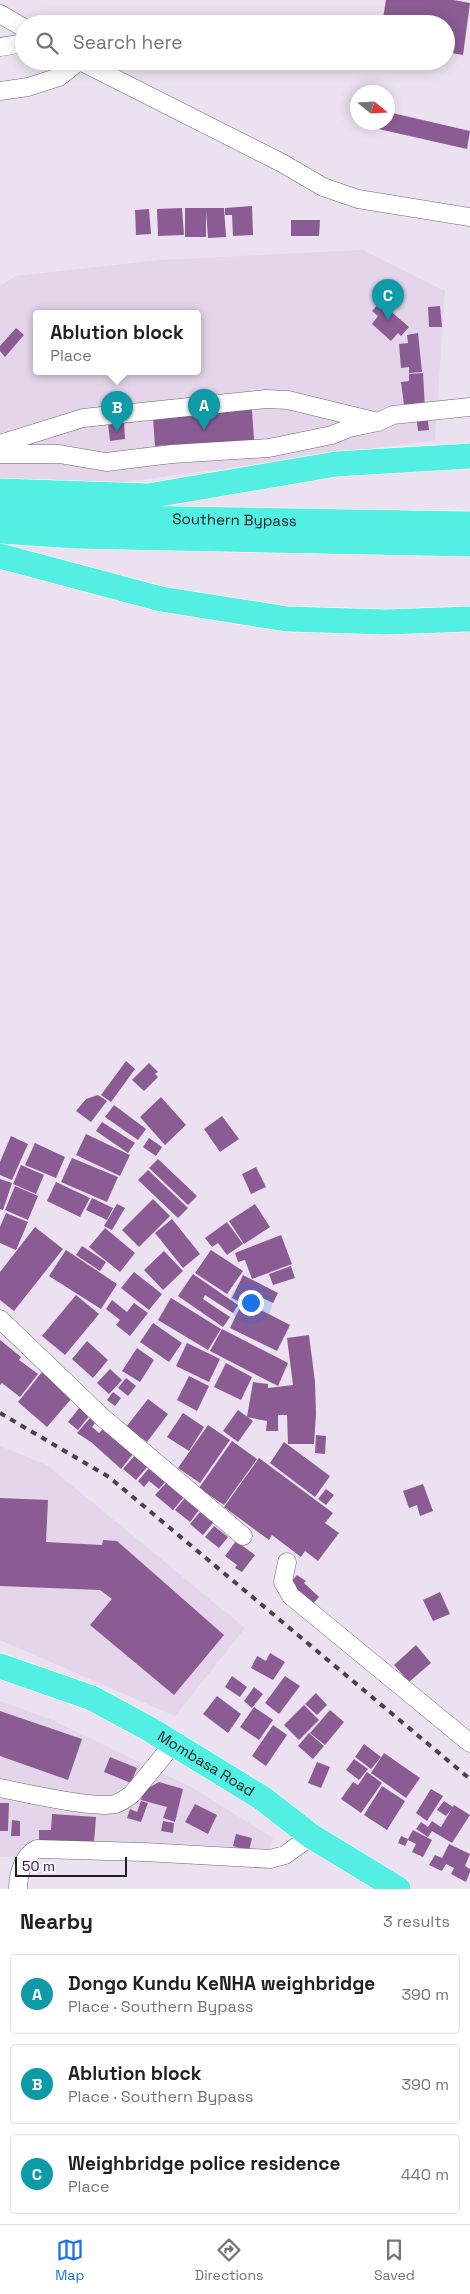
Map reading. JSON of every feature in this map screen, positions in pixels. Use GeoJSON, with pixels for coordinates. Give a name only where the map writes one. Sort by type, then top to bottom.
{"type":"FeatureCollection","features":[{"type":"Feature","properties":{"kind":"highway"},"geometry":{"type":"LineString","coordinates":[[0,491],[148,496],[336,464],[470,456]]}},
{"type":"Feature","properties":{"kind":"highway","name":"Southern Bypass"},"geometry":{"type":"LineString","coordinates":[[0,509],[40,514],[117,518],[470,524]]}},
{"type":"Feature","properties":{"kind":"highway","name":"Southern Bypass"},"geometry":{"type":"LineString","coordinates":[[0,531],[74,536],[470,544]]}},
{"type":"Feature","properties":{"kind":"highway"},"geometry":{"type":"LineString","coordinates":[[0,556],[161,599],[287,619],[386,622],[470,619]]}},
{"type":"Feature","properties":{"kind":"highway","name":"Mombasa Road"},"geometry":{"type":"LineString","coordinates":[[0,1666],[92,1698],[174,1743],[262,1798],[312,1836],[398,1889]]}},
{"type":"Feature","properties":{"kind":"street"},"geometry":{"type":"LineString","coordinates":[[0,14],[15,23]]}},
{"type":"Feature","properties":{"kind":"street"},"geometry":{"type":"LineString","coordinates":[[0,47],[15,44]]}},
{"type":"Feature","properties":{"kind":"street"},"geometry":{"type":"LineString","coordinates":[[0,91],[28,87],[59,77],[68,70]]}},
{"type":"Feature","properties":{"kind":"street"},"geometry":{"type":"LineString","coordinates":[[97,70],[282,163],[323,186],[358,199],[470,217]]}},
{"type":"Feature","properties":{"kind":"street"},"geometry":{"type":"LineString","coordinates":[[0,444],[83,418],[266,399],[288,400],[378,422]]}},
{"type":"Feature","properties":{"kind":"street"},"geometry":{"type":"LineString","coordinates":[[0,454],[59,454],[106,462],[172,454],[269,448],[332,435],[349,428],[378,422],[393,415],[470,407]]}},
{"type":"Feature","properties":{"kind":"street"},"geometry":{"type":"LineString","coordinates":[[0,1319],[102,1417],[243,1536]]}},
{"type":"Feature","properties":{"kind":"street"},"geometry":{"type":"LineString","coordinates":[[286,1562],[284,1582],[291,1596],[470,1743]]}},
{"type":"Feature","properties":{"kind":"street"},"geometry":{"type":"LineString","coordinates":[[0,1788],[99,1806],[115,1804],[126,1800],[132,1794],[174,1743]]}},
{"type":"Feature","properties":{"kind":"street"},"geometry":{"type":"LineString","coordinates":[[18,1889],[26,1858],[29,1852],[37,1849],[144,1852],[270,1859],[285,1855],[312,1836]]}},
{"type":"Feature","properties":{"kind":"shaded area"},"geometry":{"type":"Polygon","coordinates":[[[363,250],[445,291],[435,440],[73,489],[0,480],[0,286],[16,276],[159,260],[363,250]]]}},
{"type":"Feature","properties":{"kind":"shaded area"},"geometry":{"type":"Polygon","coordinates":[[[0,1446],[47,1465],[245,1628],[175,1716],[0,1640],[0,1446]]]}},
{"type":"Feature","properties":{"kind":"shaded area"},"geometry":{"type":"Polygon","coordinates":[[[0,1701],[52,1720],[193,1788],[273,1838],[267,1854],[0,1857],[0,1701]]]}},
{"type":"Feature","properties":{"kind":"building"},"geometry":{"type":"Polygon","coordinates":[[[386,0],[453,0],[470,3],[463,55],[455,54],[455,15],[384,15],[386,0]]]}},
{"type":"Feature","properties":{"kind":"building"},"geometry":{"type":"Polygon","coordinates":[[[395,114],[470,131],[467,149],[383,130],[395,130],[395,114]]]}},
{"type":"Feature","properties":{"kind":"building"},"geometry":{"type":"Polygon","coordinates":[[[252,206],[253,235],[233,236],[232,215],[225,215],[225,208],[252,206]]]}},
{"type":"Feature","properties":{"kind":"building"},"geometry":{"type":"Polygon","coordinates":[[[182,208],[184,235],[158,236],[157,209],[182,208]]]}},
{"type":"Feature","properties":{"kind":"building"},"geometry":{"type":"Polygon","coordinates":[[[185,208],[224,208],[226,237],[208,238],[206,211],[206,237],[185,237],[185,208]]]}},
{"type":"Feature","properties":{"kind":"building"},"geometry":{"type":"Polygon","coordinates":[[[149,209],[151,234],[136,235],[135,210],[149,209]]]}},
{"type":"Feature","properties":{"kind":"building"},"geometry":{"type":"Polygon","coordinates":[[[291,220],[320,220],[319,236],[291,236],[291,220]]]}},
{"type":"Feature","properties":{"kind":"building"},"geometry":{"type":"Polygon","coordinates":[[[380,302],[409,327],[401,336],[398,333],[391,341],[372,324],[378,316],[372,311],[380,302]]]}},
{"type":"Feature","properties":{"kind":"building"},"geometry":{"type":"Polygon","coordinates":[[[440,306],[442,327],[429,327],[428,307],[440,306]]]}},
{"type":"Feature","properties":{"kind":"building"},"geometry":{"type":"Polygon","coordinates":[[[16,328],[24,335],[5,357],[0,351],[0,346],[16,328]]]}},
{"type":"Feature","properties":{"kind":"building"},"geometry":{"type":"Polygon","coordinates":[[[418,333],[422,372],[409,373],[409,367],[401,368],[399,344],[408,343],[407,335],[418,333]]]}},
{"type":"Feature","properties":{"kind":"building"},"geometry":{"type":"Polygon","coordinates":[[[423,373],[425,409],[412,411],[411,404],[404,405],[401,382],[409,381],[409,374],[423,373]]]}},
{"type":"Feature","properties":{"kind":"building"},"geometry":{"type":"Polygon","coordinates":[[[251,398],[255,452],[202,456],[201,443],[155,446],[153,417],[251,398]]]}},
{"type":"Feature","properties":{"kind":"building"},"geometry":{"type":"Polygon","coordinates":[[[427,413],[429,430],[418,431],[416,415],[427,413]]]}},
{"type":"Feature","properties":{"kind":"building"},"geometry":{"type":"Polygon","coordinates":[[[124,422],[125,439],[110,441],[108,424],[124,422]]]}},
{"type":"Feature","properties":{"kind":"building"},"geometry":{"type":"Polygon","coordinates":[[[126,1061],[135,1069],[111,1102],[101,1095],[126,1061]]]}},
{"type":"Feature","properties":{"kind":"building"},"geometry":{"type":"Polygon","coordinates":[[[149,1063],[158,1072],[155,1074],[158,1077],[144,1091],[132,1080],[149,1063]]]}},
{"type":"Feature","properties":{"kind":"building"},"geometry":{"type":"Polygon","coordinates":[[[98,1095],[107,1101],[91,1122],[76,1111],[86,1099],[98,1095]]]}},
{"type":"Feature","properties":{"kind":"building"},"geometry":{"type":"Polygon","coordinates":[[[161,1097],[186,1125],[165,1145],[140,1117],[161,1097]]]}},
{"type":"Feature","properties":{"kind":"building"},"geometry":{"type":"Polygon","coordinates":[[[114,1105],[146,1129],[138,1140],[105,1117],[114,1105]]]}},
{"type":"Feature","properties":{"kind":"building"},"geometry":{"type":"Polygon","coordinates":[[[222,1116],[239,1139],[220,1152],[204,1129],[222,1116]]]}},
{"type":"Feature","properties":{"kind":"building"},"geometry":{"type":"Polygon","coordinates":[[[102,1122],[135,1143],[128,1153],[96,1131],[102,1122]]]}},
{"type":"Feature","properties":{"kind":"building"},"geometry":{"type":"Polygon","coordinates":[[[86,1134],[130,1155],[120,1176],[76,1155],[86,1134]]]}},
{"type":"Feature","properties":{"kind":"building"},"geometry":{"type":"Polygon","coordinates":[[[11,1136],[28,1144],[12,1180],[0,1175],[0,1162],[11,1136]]]}},
{"type":"Feature","properties":{"kind":"building"},"geometry":{"type":"Polygon","coordinates":[[[149,1138],[162,1147],[156,1156],[143,1147],[149,1138]]]}},
{"type":"Feature","properties":{"kind":"building"},"geometry":{"type":"Polygon","coordinates":[[[35,1143],[65,1157],[56,1178],[25,1165],[35,1143]]]}},
{"type":"Feature","properties":{"kind":"building"},"geometry":{"type":"Polygon","coordinates":[[[72,1158],[118,1177],[107,1202],[61,1182],[72,1158]]]}},
{"type":"Feature","properties":{"kind":"building"},"geometry":{"type":"Polygon","coordinates":[[[158,1159],[197,1196],[188,1205],[149,1168],[158,1159]]]}},
{"type":"Feature","properties":{"kind":"building"},"geometry":{"type":"Polygon","coordinates":[[[21,1165],[44,1175],[36,1194],[13,1184],[21,1165]]]}},
{"type":"Feature","properties":{"kind":"building"},"geometry":{"type":"Polygon","coordinates":[[[256,1167],[266,1187],[251,1194],[242,1174],[256,1167]]]}},
{"type":"Feature","properties":{"kind":"building"},"geometry":{"type":"Polygon","coordinates":[[[148,1170],[188,1208],[178,1218],[138,1180],[148,1170]]]}},
{"type":"Feature","properties":{"kind":"building"},"geometry":{"type":"Polygon","coordinates":[[[0,1179],[12,1183],[3,1210],[0,1209],[0,1179]]]}},
{"type":"Feature","properties":{"kind":"building"},"geometry":{"type":"Polygon","coordinates":[[[56,1182],[90,1198],[80,1217],[47,1201],[56,1182]]]}},
{"type":"Feature","properties":{"kind":"building"},"geometry":{"type":"Polygon","coordinates":[[[15,1186],[38,1196],[28,1220],[5,1210],[15,1186]]]}},
{"type":"Feature","properties":{"kind":"building"},"geometry":{"type":"Polygon","coordinates":[[[92,1198],[113,1208],[107,1220],[86,1210],[92,1198]]]}},
{"type":"Feature","properties":{"kind":"building"},"geometry":{"type":"Polygon","coordinates":[[[153,1199],[170,1216],[139,1247],[122,1230],[153,1199]]]}},
{"type":"Feature","properties":{"kind":"building"},"geometry":{"type":"Polygon","coordinates":[[[117,1204],[125,1208],[112,1230],[104,1226],[117,1204]]]}},
{"type":"Feature","properties":{"kind":"building"},"geometry":{"type":"Polygon","coordinates":[[[255,1204],[270,1227],[244,1244],[229,1221],[255,1204]]]}},
{"type":"Feature","properties":{"kind":"building"},"geometry":{"type":"Polygon","coordinates":[[[6,1213],[28,1222],[16,1250],[0,1243],[0,1227],[6,1213]]]}},
{"type":"Feature","properties":{"kind":"building"},"geometry":{"type":"Polygon","coordinates":[[[172,1219],[200,1254],[183,1268],[155,1233],[172,1219]]]}},
{"type":"Feature","properties":{"kind":"building"},"geometry":{"type":"Polygon","coordinates":[[[227,1222],[243,1244],[227,1255],[218,1243],[212,1247],[205,1238],[227,1222]]]}},
{"type":"Feature","properties":{"kind":"building"},"geometry":{"type":"Polygon","coordinates":[[[35,1227],[63,1249],[14,1311],[0,1300],[0,1272],[35,1227]]]}},
{"type":"Feature","properties":{"kind":"building"},"geometry":{"type":"Polygon","coordinates":[[[105,1228],[135,1253],[120,1272],[89,1247],[105,1228]]]}},
{"type":"Feature","properties":{"kind":"building"},"geometry":{"type":"Polygon","coordinates":[[[281,1235],[292,1264],[252,1279],[245,1260],[238,1262],[235,1253],[281,1235]]]}},
{"type":"Feature","properties":{"kind":"building"},"geometry":{"type":"Polygon","coordinates":[[[82,1246],[106,1262],[100,1271],[76,1255],[82,1246]]]}},
{"type":"Feature","properties":{"kind":"building"},"geometry":{"type":"Polygon","coordinates":[[[66,1250],[117,1284],[101,1309],[49,1276],[66,1250]]]}},
{"type":"Feature","properties":{"kind":"building"},"geometry":{"type":"Polygon","coordinates":[[[211,1250],[243,1271],[227,1294],[195,1273],[211,1250]]]}},
{"type":"Feature","properties":{"kind":"building"},"geometry":{"type":"Polygon","coordinates":[[[164,1251],[183,1271],[163,1290],[144,1270],[164,1251]]]}},
{"type":"Feature","properties":{"kind":"building"},"geometry":{"type":"Polygon","coordinates":[[[291,1266],[295,1278],[273,1285],[269,1274],[291,1266]]]}},
{"type":"Feature","properties":{"kind":"building"},"geometry":{"type":"Polygon","coordinates":[[[134,1272],[162,1294],[149,1310],[121,1288],[134,1272]]]}},
{"type":"Feature","properties":{"kind":"building"},"geometry":{"type":"Polygon","coordinates":[[[193,1274],[238,1305],[233,1313],[205,1295],[203,1299],[230,1317],[223,1327],[178,1296],[193,1274]]]}},
{"type":"Feature","properties":{"kind":"building"},"geometry":{"type":"Polygon","coordinates":[[[243,1275],[278,1293],[273,1303],[248,1291],[242,1303],[232,1298],[243,1275]]]}},
{"type":"Feature","properties":{"kind":"building"},"geometry":{"type":"Polygon","coordinates":[[[76,1295],[99,1314],[65,1355],[42,1336],[76,1295]]]}},
{"type":"Feature","properties":{"kind":"building"},"geometry":{"type":"Polygon","coordinates":[[[171,1298],[221,1329],[208,1350],[158,1320],[171,1298]]]}},
{"type":"Feature","properties":{"kind":"building"},"geometry":{"type":"Polygon","coordinates":[[[112,1300],[127,1312],[134,1303],[148,1313],[130,1336],[116,1325],[120,1320],[106,1309],[112,1300]]]}},
{"type":"Feature","properties":{"kind":"building"},"geometry":{"type":"Polygon","coordinates":[[[243,1301],[290,1325],[277,1351],[230,1328],[243,1301]]]}},
{"type":"Feature","properties":{"kind":"building"},"geometry":{"type":"Polygon","coordinates":[[[153,1323],[182,1343],[169,1362],[140,1342],[153,1323]]]}},
{"type":"Feature","properties":{"kind":"building"},"geometry":{"type":"Polygon","coordinates":[[[222,1329],[288,1363],[278,1386],[210,1351],[222,1329]]]}},
{"type":"Feature","properties":{"kind":"building"},"geometry":{"type":"Polygon","coordinates":[[[309,1335],[315,1382],[316,1414],[314,1444],[288,1444],[287,1415],[278,1415],[278,1431],[266,1431],[267,1421],[247,1417],[253,1382],[268,1384],[268,1388],[293,1385],[287,1338],[309,1335]]]}},
{"type":"Feature","properties":{"kind":"building"},"geometry":{"type":"Polygon","coordinates":[[[0,1340],[21,1357],[19,1360],[38,1374],[20,1397],[2,1383],[0,1385],[0,1340]]]}},
{"type":"Feature","properties":{"kind":"building"},"geometry":{"type":"Polygon","coordinates":[[[87,1341],[108,1360],[93,1378],[72,1359],[87,1341]]]}},
{"type":"Feature","properties":{"kind":"building"},"geometry":{"type":"Polygon","coordinates":[[[187,1343],[220,1359],[209,1382],[176,1366],[187,1343]]]}},
{"type":"Feature","properties":{"kind":"building"},"geometry":{"type":"Polygon","coordinates":[[[137,1348],[154,1360],[140,1382],[122,1371],[137,1348]]]}},
{"type":"Feature","properties":{"kind":"building"},"geometry":{"type":"Polygon","coordinates":[[[226,1363],[252,1377],[241,1400],[214,1387],[226,1363]]]}},
{"type":"Feature","properties":{"kind":"building"},"geometry":{"type":"Polygon","coordinates":[[[110,1369],[122,1380],[109,1394],[97,1383],[110,1369]]]}},
{"type":"Feature","properties":{"kind":"building"},"geometry":{"type":"Polygon","coordinates":[[[42,1372],[72,1398],[47,1427],[18,1402],[42,1372]]]}},
{"type":"Feature","properties":{"kind":"building"},"geometry":{"type":"Polygon","coordinates":[[[189,1376],[209,1386],[197,1411],[177,1400],[189,1376]]]}},
{"type":"Feature","properties":{"kind":"building"},"geometry":{"type":"Polygon","coordinates":[[[126,1378],[136,1386],[128,1396],[118,1388],[126,1378]]]}},
{"type":"Feature","properties":{"kind":"building"},"geometry":{"type":"Polygon","coordinates":[[[113,1392],[121,1398],[115,1406],[107,1400],[113,1392]]]}},
{"type":"Feature","properties":{"kind":"building"},"geometry":{"type":"Polygon","coordinates":[[[148,1399],[168,1414],[147,1442],[126,1427],[148,1399]]]}},
{"type":"Feature","properties":{"kind":"building"},"geometry":{"type":"Polygon","coordinates":[[[80,1407],[90,1415],[78,1430],[68,1422],[80,1407]]]}},
{"type":"Feature","properties":{"kind":"building"},"geometry":{"type":"Polygon","coordinates":[[[238,1410],[253,1421],[238,1442],[223,1431],[238,1410]]]}},
{"type":"Feature","properties":{"kind":"building"},"geometry":{"type":"Polygon","coordinates":[[[183,1413],[204,1427],[189,1451],[167,1437],[183,1413]]]}},
{"type":"Feature","properties":{"kind":"building"},"geometry":{"type":"Polygon","coordinates":[[[90,1418],[96,1422],[92,1427],[99,1433],[103,1429],[133,1454],[121,1469],[91,1442],[77,1433],[90,1418]]]}},
{"type":"Feature","properties":{"kind":"building"},"geometry":{"type":"Polygon","coordinates":[[[208,1425],[230,1440],[200,1483],[178,1468],[208,1425]]]}},
{"type":"Feature","properties":{"kind":"building"},"geometry":{"type":"Polygon","coordinates":[[[316,1435],[326,1436],[325,1454],[315,1453],[316,1435]]]}},
{"type":"Feature","properties":{"kind":"building"},"geometry":{"type":"Polygon","coordinates":[[[232,1441],[257,1459],[224,1505],[199,1488],[232,1441]]]}},
{"type":"Feature","properties":{"kind":"building"},"geometry":{"type":"Polygon","coordinates":[[[284,1442],[330,1476],[315,1497],[270,1463],[284,1442]]]}},
{"type":"Feature","properties":{"kind":"building"},"geometry":{"type":"Polygon","coordinates":[[[135,1455],[148,1466],[136,1480],[123,1469],[135,1455]]]}},
{"type":"Feature","properties":{"kind":"building"},"geometry":{"type":"Polygon","coordinates":[[[259,1458],[333,1513],[325,1523],[339,1533],[318,1561],[305,1551],[301,1557],[272,1535],[269,1540],[224,1507],[259,1458]]]}},
{"type":"Feature","properties":{"kind":"building"},"geometry":{"type":"Polygon","coordinates":[[[150,1467],[166,1481],[159,1489],[149,1481],[144,1487],[138,1481],[150,1467]]]}},
{"type":"Feature","properties":{"kind":"building"},"geometry":{"type":"Polygon","coordinates":[[[167,1482],[184,1497],[173,1510],[155,1495],[167,1482]]]}},
{"type":"Feature","properties":{"kind":"building"},"geometry":{"type":"Polygon","coordinates":[[[423,1484],[433,1511],[420,1516],[417,1505],[409,1508],[403,1491],[423,1484]]]}},
{"type":"Feature","properties":{"kind":"building"},"geometry":{"type":"Polygon","coordinates":[[[326,1489],[334,1495],[326,1505],[318,1499],[326,1489]]]}},
{"type":"Feature","properties":{"kind":"building"},"geometry":{"type":"Polygon","coordinates":[[[0,1498],[48,1500],[46,1542],[102,1545],[103,1540],[117,1541],[224,1635],[174,1695],[90,1625],[112,1599],[100,1590],[0,1586],[0,1498]]]}},
{"type":"Feature","properties":{"kind":"building"},"geometry":{"type":"Polygon","coordinates":[[[185,1498],[199,1510],[190,1522],[175,1510],[185,1498]]]}},
{"type":"Feature","properties":{"kind":"building"},"geometry":{"type":"Polygon","coordinates":[[[200,1512],[213,1523],[203,1535],[190,1524],[200,1512]]]}},
{"type":"Feature","properties":{"kind":"building"},"geometry":{"type":"Polygon","coordinates":[[[214,1526],[228,1537],[219,1548],[205,1537],[214,1526]]]}},
{"type":"Feature","properties":{"kind":"building"},"geometry":{"type":"Polygon","coordinates":[[[236,1541],[255,1555],[242,1572],[235,1568],[237,1565],[225,1556],[236,1541]]]}},
{"type":"Feature","properties":{"kind":"building"},"geometry":{"type":"Polygon","coordinates":[[[297,1575],[306,1581],[304,1583],[319,1597],[310,1607],[288,1585],[297,1575]]]}},
{"type":"Feature","properties":{"kind":"building"},"geometry":{"type":"Polygon","coordinates":[[[440,1592],[450,1614],[433,1621],[423,1600],[440,1592]]]}},
{"type":"Feature","properties":{"kind":"building"},"geometry":{"type":"Polygon","coordinates":[[[416,1645],[431,1663],[409,1682],[394,1665],[416,1645]]]}},
{"type":"Feature","properties":{"kind":"building"},"geometry":{"type":"Polygon","coordinates":[[[270,1653],[285,1662],[273,1680],[251,1668],[257,1656],[266,1661],[270,1653]]]}},
{"type":"Feature","properties":{"kind":"building"},"geometry":{"type":"Polygon","coordinates":[[[232,1676],[247,1687],[240,1697],[225,1687],[232,1676]]]}},
{"type":"Feature","properties":{"kind":"building"},"geometry":{"type":"Polygon","coordinates":[[[285,1676],[300,1686],[279,1714],[265,1703],[285,1676]]]}},
{"type":"Feature","properties":{"kind":"building"},"geometry":{"type":"Polygon","coordinates":[[[254,1687],[263,1694],[252,1708],[244,1701],[254,1687]]]}},
{"type":"Feature","properties":{"kind":"building"},"geometry":{"type":"Polygon","coordinates":[[[316,1693],[327,1705],[317,1715],[305,1704],[316,1693]]]}},
{"type":"Feature","properties":{"kind":"building"},"geometry":{"type":"Polygon","coordinates":[[[217,1696],[241,1714],[228,1733],[203,1714],[217,1696]]]}},
{"type":"Feature","properties":{"kind":"building"},"geometry":{"type":"Polygon","coordinates":[[[304,1705],[319,1720],[299,1740],[284,1725],[304,1705]]]}},
{"type":"Feature","properties":{"kind":"building"},"geometry":{"type":"Polygon","coordinates":[[[254,1707],[273,1720],[259,1740],[240,1727],[254,1707]]]}},
{"type":"Feature","properties":{"kind":"building"},"geometry":{"type":"Polygon","coordinates":[[[330,1710],[344,1722],[325,1745],[310,1733],[330,1710]]]}},
{"type":"Feature","properties":{"kind":"building"},"geometry":{"type":"Polygon","coordinates":[[[0,1711],[82,1739],[68,1780],[0,1756],[0,1711]]]}},
{"type":"Feature","properties":{"kind":"building"},"geometry":{"type":"Polygon","coordinates":[[[273,1725],[287,1735],[266,1766],[252,1756],[273,1725]]]}},
{"type":"Feature","properties":{"kind":"building"},"geometry":{"type":"Polygon","coordinates":[[[309,1733],[324,1746],[313,1759],[298,1746],[309,1733]]]}},
{"type":"Feature","properties":{"kind":"building"},"geometry":{"type":"Polygon","coordinates":[[[364,1744],[381,1757],[371,1769],[355,1757],[364,1744]]]}},
{"type":"Feature","properties":{"kind":"building"},"geometry":{"type":"Polygon","coordinates":[[[384,1753],[420,1778],[406,1798],[371,1773],[384,1753]]]}},
{"type":"Feature","properties":{"kind":"building"},"geometry":{"type":"Polygon","coordinates":[[[110,1757],[137,1768],[131,1783],[104,1772],[110,1757]]]}},
{"type":"Feature","properties":{"kind":"building"},"geometry":{"type":"Polygon","coordinates":[[[354,1759],[368,1769],[359,1780],[346,1770],[354,1759]]]}},
{"type":"Feature","properties":{"kind":"building"},"geometry":{"type":"Polygon","coordinates":[[[317,1762],[330,1767],[321,1788],[308,1783],[317,1762]]]}},
{"type":"Feature","properties":{"kind":"building"},"geometry":{"type":"Polygon","coordinates":[[[367,1772],[382,1783],[361,1813],[341,1799],[353,1782],[358,1785],[367,1772]]]}},
{"type":"Feature","properties":{"kind":"building"},"geometry":{"type":"Polygon","coordinates":[[[159,1782],[183,1789],[175,1822],[163,1818],[167,1807],[141,1800],[143,1791],[159,1782]]]}},
{"type":"Feature","properties":{"kind":"building"},"geometry":{"type":"Polygon","coordinates":[[[382,1786],[405,1801],[387,1830],[364,1815],[382,1786]]]}},
{"type":"Feature","properties":{"kind":"building"},"geometry":{"type":"Polygon","coordinates":[[[431,1789],[443,1796],[427,1821],[416,1813],[431,1789]]]}},
{"type":"Feature","properties":{"kind":"building"},"geometry":{"type":"Polygon","coordinates":[[[141,1801],[148,1803],[141,1822],[127,1818],[130,1809],[137,1812],[141,1801]]]}},
{"type":"Feature","properties":{"kind":"building"},"geometry":{"type":"Polygon","coordinates":[[[444,1801],[453,1807],[446,1816],[437,1810],[444,1801]]]}},
{"type":"Feature","properties":{"kind":"building"},"geometry":{"type":"Polygon","coordinates":[[[0,1803],[9,1803],[8,1831],[0,1831],[0,1803]]]}},
{"type":"Feature","properties":{"kind":"building"},"geometry":{"type":"Polygon","coordinates":[[[195,1804],[217,1815],[208,1834],[185,1822],[195,1804]]]}},
{"type":"Feature","properties":{"kind":"building"},"geometry":{"type":"Polygon","coordinates":[[[454,1805],[470,1815],[452,1843],[432,1831],[428,1837],[416,1829],[421,1822],[428,1827],[432,1821],[441,1827],[454,1805]]]}},
{"type":"Feature","properties":{"kind":"building"},"geometry":{"type":"Polygon","coordinates":[[[52,1814],[96,1817],[94,1843],[39,1840],[39,1830],[51,1830],[52,1814]]]}},
{"type":"Feature","properties":{"kind":"building"},"geometry":{"type":"Polygon","coordinates":[[[12,1820],[20,1821],[20,1836],[11,1836],[12,1820]]]}},
{"type":"Feature","properties":{"kind":"building"},"geometry":{"type":"Polygon","coordinates":[[[163,1821],[174,1823],[173,1833],[161,1831],[163,1821]]]}},
{"type":"Feature","properties":{"kind":"building"},"geometry":{"type":"Polygon","coordinates":[[[413,1830],[432,1840],[423,1857],[412,1852],[416,1844],[408,1840],[405,1846],[398,1843],[401,1836],[408,1839],[413,1830]]]}},
{"type":"Feature","properties":{"kind":"building"},"geometry":{"type":"Polygon","coordinates":[[[236,1834],[252,1838],[249,1851],[233,1846],[236,1834]]]}},
{"type":"Feature","properties":{"kind":"building"},"geometry":{"type":"Polygon","coordinates":[[[449,1844],[470,1854],[465,1866],[470,1869],[466,1882],[451,1874],[454,1868],[446,1864],[442,1871],[429,1865],[435,1855],[442,1858],[449,1844]]]}},
{"type":"Feature","properties":{"kind":"railway"},"geometry":{"type":"LineString","coordinates":[[0,1413],[109,1477],[470,1779]]}},
{"type":"Feature","properties":{"kind":"place","name":"Weighbridge police residence"},"geometry":{"type":"Point","coordinates":[388,320]}},
{"type":"Feature","properties":{"kind":"place","name":"Dongo Kundu KeNHA weighbridge"},"geometry":{"type":"Point","coordinates":[204,430]}},
{"type":"Feature","properties":{"kind":"place","name":"Ablution block"},"geometry":{"type":"Point","coordinates":[117,432]}}]}
